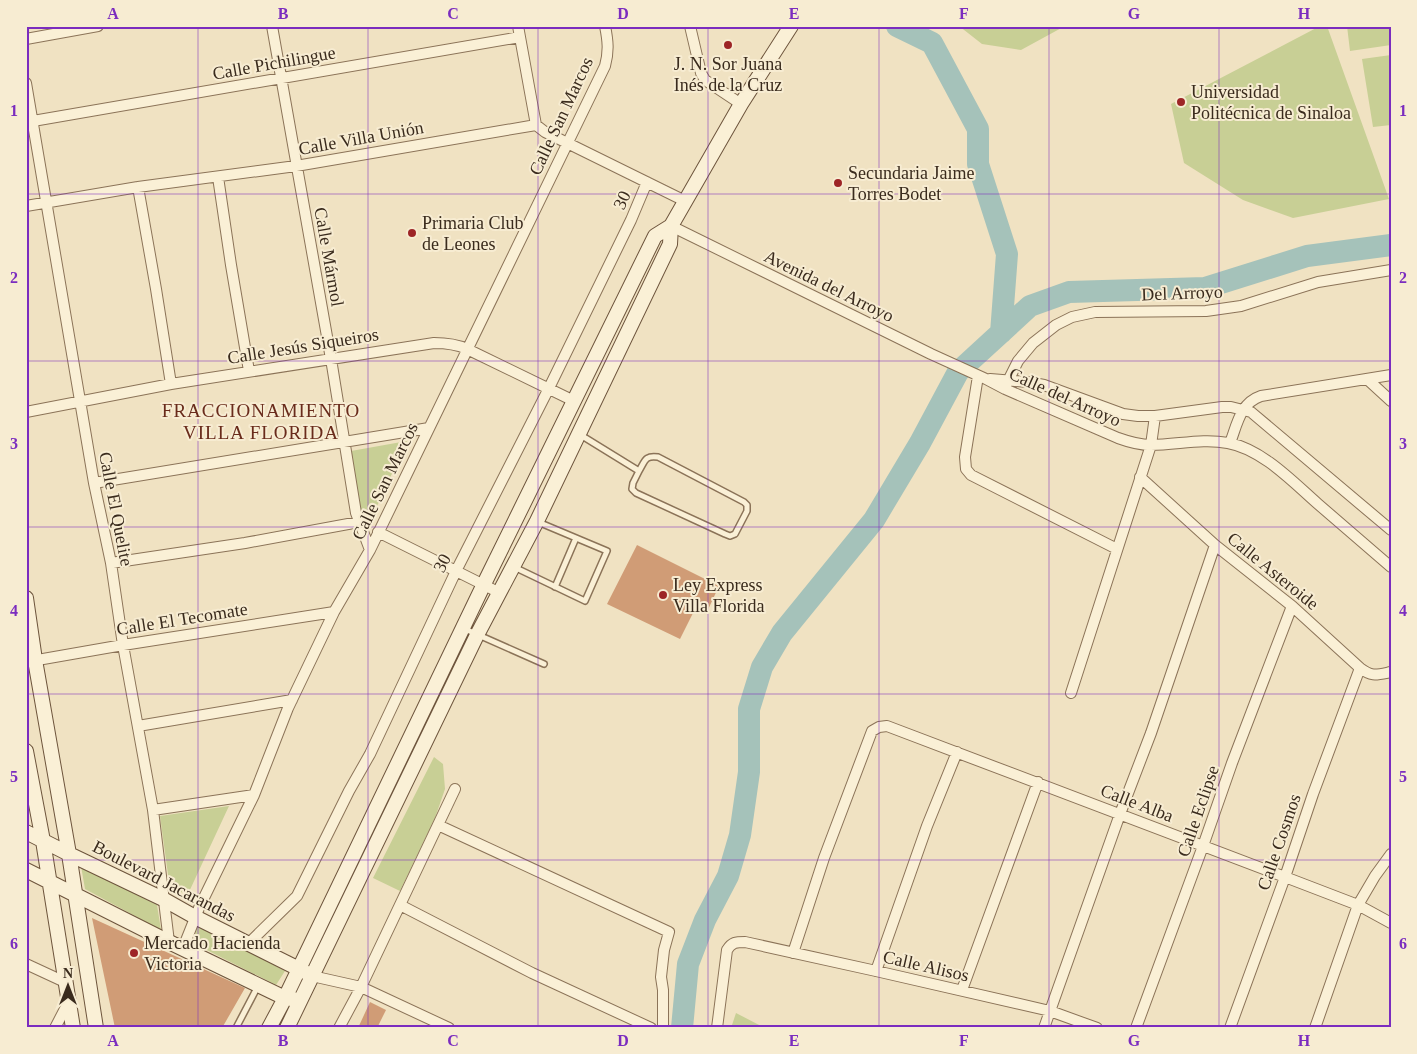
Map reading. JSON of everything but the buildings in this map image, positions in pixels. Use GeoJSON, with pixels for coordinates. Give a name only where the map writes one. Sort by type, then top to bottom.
{"type":"FeatureCollection","features":[{"type":"Feature","properties":{"kind":"street"},"geometry":{"type":"LineString","coordinates":[[26,39],[98,26]]}},
{"type":"Feature","properties":{"kind":"street","name":"Calle Mármol"},"geometry":{"type":"LineString","coordinates":[[272,26],[331,358],[356,513],[370,550]]}},
{"type":"Feature","properties":{"kind":"street","name":"Calle San Marcos"},"geometry":{"type":"LineString","coordinates":[[183,948],[195,917],[254,795],[292,700],[334,612],[370,550],[605,66],[608,44],[605,26]]}},
{"type":"Feature","properties":{"kind":"street"},"geometry":{"type":"LineString","coordinates":[[690,26],[701,73],[705,80],[741,104]]}},
{"type":"Feature","properties":{"kind":"street"},"geometry":{"type":"LineString","coordinates":[[287,1028],[477,635],[537,521],[670,244],[671,226],[741,104],[790,26]]}},
{"type":"Feature","properties":{"kind":"street"},"geometry":{"type":"LineString","coordinates":[[519,32],[536,125],[544,132],[685,201]]}},
{"type":"Feature","properties":{"kind":"street","name":"Calle Pichilingue"},"geometry":{"type":"LineString","coordinates":[[33,122],[281,79],[519,32]]}},
{"type":"Feature","properties":{"kind":"street","name":"Calle El Quelite"},"geometry":{"type":"LineString","coordinates":[[26,83],[94,483],[110,563],[153,810],[170,942]]}},
{"type":"Feature","properties":{"kind":"street","name":"Calle Villa Unión"},"geometry":{"type":"LineString","coordinates":[[26,206],[138,187],[296,166],[536,125]]}},
{"type":"Feature","properties":{"kind":"street"},"geometry":{"type":"LineString","coordinates":[[218,177],[249,371]]}},
{"type":"Feature","properties":{"kind":"street","name":"30"},"geometry":{"type":"LineString","coordinates":[[248,944],[297,896],[349,791],[370,754],[456,571],[549,388],[631,220],[647,182]]}},
{"type":"Feature","properties":{"kind":"street"},"geometry":{"type":"LineString","coordinates":[[138,187],[171,384]]}},
{"type":"Feature","properties":{"kind":"street"},"geometry":{"type":"LineString","coordinates":[[269,1028],[655,236],[671,226]]}},
{"type":"Feature","properties":{"kind":"street","name":"Avenida del Arroyo"},"geometry":{"type":"LineString","coordinates":[[671,226],[979,376]]}},
{"type":"Feature","properties":{"kind":"street","name":"Del Arroyo"},"geometry":{"type":"LineString","coordinates":[[1007,384],[1018,361],[1034,343],[1056,325],[1072,318],[1095,312],[1206,311],[1241,306],[1318,282],[1391,270]]}},
{"type":"Feature","properties":{"kind":"street","name":"Calle Jesús Siqueiros"},"geometry":{"type":"LineString","coordinates":[[26,412],[171,384],[434,343],[456,344],[574,401]]}},
{"type":"Feature","properties":{"kind":"street"},"geometry":{"type":"LineString","coordinates":[[1230,443],[1243,409],[1248,402],[1261,396],[1391,375]]}},
{"type":"Feature","properties":{"kind":"street"},"geometry":{"type":"LineString","coordinates":[[979,376],[965,457],[966,468],[971,474],[1118,549]]}},
{"type":"Feature","properties":{"kind":"street","name":"Calle del Arroyo"},"geometry":{"type":"LineString","coordinates":[[979,376],[1007,384],[1131,443],[1151,445],[1199,440],[1215,441],[1230,443],[1252,451],[1276,468],[1391,567]]}},
{"type":"Feature","properties":{"kind":"street"},"geometry":{"type":"LineString","coordinates":[[1367,379],[1391,401]]}},
{"type":"Feature","properties":{"kind":"street","name":"Calle del Arroyo"},"geometry":{"type":"LineString","coordinates":[[1007,384],[1028,382],[1044,385],[1123,414],[1138,416],[1155,416],[1222,407],[1243,409],[1261,420],[1391,530]]}},
{"type":"Feature","properties":{"kind":"street"},"geometry":{"type":"LineString","coordinates":[[1071,692],[1151,445],[1155,416]]}},
{"type":"Feature","properties":{"kind":"street"},"geometry":{"type":"LineString","coordinates":[[94,483],[429,428]]}},
{"type":"Feature","properties":{"kind":"street","name":"Calle Asteroide"},"geometry":{"type":"LineString","coordinates":[[1140,477],[1215,545],[1292,606],[1360,668],[1370,674],[1378,675],[1391,672]]}},
{"type":"Feature","properties":{"kind":"street"},"geometry":{"type":"LineString","coordinates":[[110,563],[245,543],[359,522]]}},
{"type":"Feature","properties":{"kind":"street"},"geometry":{"type":"LineString","coordinates":[[378,532],[500,594]]}},
{"type":"Feature","properties":{"kind":"street"},"geometry":{"type":"LineString","coordinates":[[1044,1028],[1120,814],[1151,733],[1215,545]]}},
{"type":"Feature","properties":{"kind":"street"},"geometry":{"type":"LineString","coordinates":[[26,598],[31,661],[69,854],[96,1028]]}},
{"type":"Feature","properties":{"kind":"street","name":"Calle Eclipse"},"geometry":{"type":"LineString","coordinates":[[1136,1028],[1232,762],[1292,606]]}},
{"type":"Feature","properties":{"kind":"street","name":"Calle El Tecomate"},"geometry":{"type":"LineString","coordinates":[[31,661],[334,612]]}},
{"type":"Feature","properties":{"kind":"street","name":"Calle Cosmos"},"geometry":{"type":"LineString","coordinates":[[1230,1028],[1360,668]]}},
{"type":"Feature","properties":{"kind":"street"},"geometry":{"type":"LineString","coordinates":[[138,726],[292,700]]}},
{"type":"Feature","properties":{"kind":"street","name":"Calle Alba"},"geometry":{"type":"LineString","coordinates":[[793,952],[824,858],[872,731],[879,727],[887,726],[1285,876],[1358,905],[1391,923]]}},
{"type":"Feature","properties":{"kind":"street"},"geometry":{"type":"LineString","coordinates":[[26,751],[43,841],[73,1028]]}},
{"type":"Feature","properties":{"kind":"street"},"geometry":{"type":"LineString","coordinates":[[876,971],[927,826],[957,752]]}},
{"type":"Feature","properties":{"kind":"street"},"geometry":{"type":"LineString","coordinates":[[962,990],[1038,782]]}},
{"type":"Feature","properties":{"kind":"street"},"geometry":{"type":"LineString","coordinates":[[339,1028],[361,987],[456,790]]}},
{"type":"Feature","properties":{"kind":"street"},"geometry":{"type":"LineString","coordinates":[[153,810],[254,795]]}},
{"type":"Feature","properties":{"kind":"street"},"geometry":{"type":"LineString","coordinates":[[438,825],[669,932],[664,950],[661,977],[663,1028]]}},
{"type":"Feature","properties":{"kind":"street","name":"Boulevard Jacarandas"},"geometry":{"type":"LineString","coordinates":[[26,832],[163,899],[312,976]]}},
{"type":"Feature","properties":{"kind":"street"},"geometry":{"type":"LineString","coordinates":[[1315,1028],[1358,905],[1391,854]]}},
{"type":"Feature","properties":{"kind":"street"},"geometry":{"type":"LineString","coordinates":[[26,870],[285,998],[301,1000]]}},
{"type":"Feature","properties":{"kind":"street"},"geometry":{"type":"LineString","coordinates":[[400,905],[532,974],[651,1028]]}},
{"type":"Feature","properties":{"kind":"street","name":"Calle Alisos"},"geometry":{"type":"LineString","coordinates":[[717,1028],[727,950],[730,944],[736,942],[793,952],[962,990],[1050,1011],[1098,1028]]}},
{"type":"Feature","properties":{"kind":"street"},"geometry":{"type":"LineString","coordinates":[[26,964],[67,983]]}},
{"type":"Feature","properties":{"kind":"street"},"geometry":{"type":"LineString","coordinates":[[312,976],[361,987],[449,1028]]}},
{"type":"Feature","properties":{"kind":"street"},"geometry":{"type":"LineString","coordinates":[[55,1028],[69,1000]]}},
{"type":"Feature","properties":{"kind":"lane"},"geometry":{"type":"LineString","coordinates":[[579,434],[639,471]]}},
{"type":"Feature","properties":{"kind":"lane"},"geometry":{"type":"LineString","coordinates":[[651,456],[658,457],[744,502],[747,505],[747,511],[735,534],[730,536],[636,493],[632,489],[639,471],[646,459],[651,456]]}},
{"type":"Feature","properties":{"kind":"lane"},"geometry":{"type":"LineString","coordinates":[[514,566],[585,601],[608,551],[537,521]]}},
{"type":"Feature","properties":{"kind":"lane"},"geometry":{"type":"LineString","coordinates":[[555,587],[576,538]]}},
{"type":"Feature","properties":{"kind":"lane"},"geometry":{"type":"LineString","coordinates":[[464,628],[544,664]]}},
{"type":"Feature","properties":{"kind":"lane"},"geometry":{"type":"LineString","coordinates":[[236,1028],[259,985]]}},
{"type":"Feature","properties":{"kind":"green space"},"geometry":{"type":"Polygon","coordinates":[[[959,26],[1065,26],[1021,50],[982,44],[959,26]]]}},
{"type":"Feature","properties":{"kind":"green space"},"geometry":{"type":"Polygon","coordinates":[[[1320,26],[1327,26],[1389,199],[1293,218],[1243,200],[1184,163],[1171,104],[1320,26]]]}},
{"type":"Feature","properties":{"kind":"green space"},"geometry":{"type":"Polygon","coordinates":[[[1347,26],[1391,26],[1391,45],[1350,51],[1347,26]]]}},
{"type":"Feature","properties":{"kind":"green space"},"geometry":{"type":"Polygon","coordinates":[[[1391,55],[1391,125],[1373,127],[1362,59],[1391,55]]]}},
{"type":"Feature","properties":{"kind":"green space"},"geometry":{"type":"Polygon","coordinates":[[[407,441],[372,517],[361,515],[351,451],[407,441]]]}},
{"type":"Feature","properties":{"kind":"green space"},"geometry":{"type":"Polygon","coordinates":[[[434,757],[443,764],[445,789],[435,818],[400,891],[373,878],[434,757]]]}},
{"type":"Feature","properties":{"kind":"green space"},"geometry":{"type":"Polygon","coordinates":[[[229,806],[188,894],[170,889],[160,816],[229,806]]]}},
{"type":"Feature","properties":{"kind":"green space"},"geometry":{"type":"Polygon","coordinates":[[[81,866],[157,905],[161,930],[85,889],[81,866]]]}},
{"type":"Feature","properties":{"kind":"green space"},"geometry":{"type":"Polygon","coordinates":[[[198,924],[285,971],[276,985],[193,943],[198,924]]]}},
{"type":"Feature","properties":{"kind":"green space"},"geometry":{"type":"Polygon","coordinates":[[[736,1013],[765,1028],[731,1028],[736,1013]]]}},
{"type":"Feature","properties":{"kind":"waterway"},"geometry":{"type":"LineString","coordinates":[[897,26],[932,43],[978,129],[978,164],[1007,254],[1001,333]]}},
{"type":"Feature","properties":{"kind":"waterway"},"geometry":{"type":"LineString","coordinates":[[682,1028],[688,964],[705,920],[728,876],[740,835],[749,772],[749,709],[762,667],[782,633],[874,520],[920,443],[958,372],[1030,306],[1069,292],[1205,288],[1307,256],[1391,245]]}},
{"type":"Feature","properties":{"kind":"place","name":"J. N. Sor Juana Inés de la Cruz"},"geometry":{"type":"Point","coordinates":[728,45]}},
{"type":"Feature","properties":{"kind":"place","name":"Universidad Politécnica de Sinaloa"},"geometry":{"type":"Point","coordinates":[1181,102]}},
{"type":"Feature","properties":{"kind":"place","name":"Secundaria Jaime Torres Bodet"},"geometry":{"type":"Point","coordinates":[838,183]}},
{"type":"Feature","properties":{"kind":"place","name":"Primaria Club de Leones"},"geometry":{"type":"Point","coordinates":[412,233]}},
{"type":"Feature","properties":{"kind":"place","name":"Ley Express Villa Florida"},"geometry":{"type":"Point","coordinates":[663,595]}},
{"type":"Feature","properties":{"kind":"place","name":"Mercado Hacienda Victoria"},"geometry":{"type":"Point","coordinates":[134,953]}},
{"type":"Feature","properties":{"kind":"district","name":"FRACCIONAMIENTO VILLA FLORIDA"},"geometry":{"type":"Point","coordinates":[261,421]}}]}
